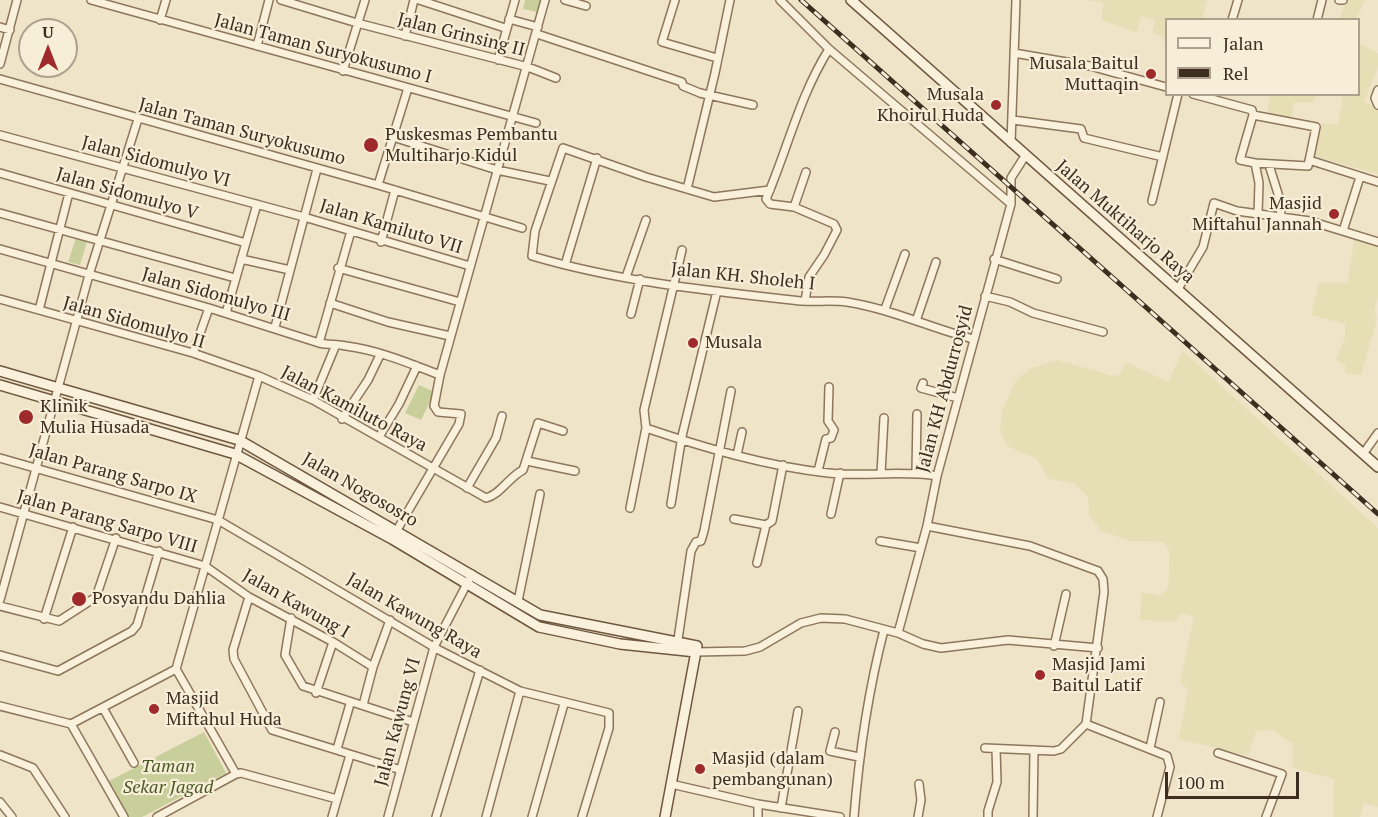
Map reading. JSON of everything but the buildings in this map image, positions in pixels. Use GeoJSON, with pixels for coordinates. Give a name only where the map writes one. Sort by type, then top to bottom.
{"type":"FeatureCollection","features":[{"type":"Feature","properties":{"kind":"street"},"geometry":{"type":"LineString","coordinates":[[0,64],[17,0]]}},
{"type":"Feature","properties":{"kind":"street","name":"Jalan Taman Suryokusumo I"},"geometry":{"type":"LineString","coordinates":[[91,0],[537,123]]}},
{"type":"Feature","properties":{"kind":"street"},"geometry":{"type":"LineString","coordinates":[[160,20],[166,0]]}},
{"type":"Feature","properties":{"kind":"street"},"geometry":{"type":"LineString","coordinates":[[257,46],[269,0]]}},
{"type":"Feature","properties":{"kind":"street","name":"Jalan Grinsing II"},"geometry":{"type":"LineString","coordinates":[[281,0],[357,23],[528,68],[556,78]]}},
{"type":"Feature","properties":{"kind":"street"},"geometry":{"type":"LineString","coordinates":[[312,8],[314,0]]}},
{"type":"Feature","properties":{"kind":"street"},"geometry":{"type":"LineString","coordinates":[[343,71],[364,0]]}},
{"type":"Feature","properties":{"kind":"street"},"geometry":{"type":"LineString","coordinates":[[405,36],[414,0]]}},
{"type":"Feature","properties":{"kind":"street"},"geometry":{"type":"LineString","coordinates":[[419,0],[505,28]]}},
{"type":"Feature","properties":{"kind":"street"},"geometry":{"type":"LineString","coordinates":[[498,60],[505,28],[515,0]]}},
{"type":"Feature","properties":{"kind":"street"},"geometry":{"type":"LineString","coordinates":[[397,530],[459,424],[461,414],[438,412],[434,406],[440,375],[512,116],[528,68],[545,0]]}},
{"type":"Feature","properties":{"kind":"street"},"geometry":{"type":"LineString","coordinates":[[564,0],[586,6]]}},
{"type":"Feature","properties":{"kind":"street"},"geometry":{"type":"LineString","coordinates":[[675,0],[662,42],[717,58]]}},
{"type":"Feature","properties":{"kind":"street"},"geometry":{"type":"LineString","coordinates":[[687,189],[730,0]]}},
{"type":"Feature","properties":{"kind":"street"},"geometry":{"type":"LineString","coordinates":[[780,0],[829,49],[1011,204]]}},
{"type":"Feature","properties":{"kind":"street","name":"Jalan Muktiharjo Raya"},"geometry":{"type":"LineString","coordinates":[[851,0],[1378,467]]}},
{"type":"Feature","properties":{"kind":"street"},"geometry":{"type":"LineString","coordinates":[[1011,143],[1016,0]]}},
{"type":"Feature","properties":{"kind":"street"},"geometry":{"type":"LineString","coordinates":[[1233,18],[1238,0]]}},
{"type":"Feature","properties":{"kind":"street"},"geometry":{"type":"LineString","coordinates":[[1318,18],[1322,0]]}},
{"type":"Feature","properties":{"kind":"street"},"geometry":{"type":"LineString","coordinates":[[509,19],[682,82],[683,86],[753,105]]}},
{"type":"Feature","properties":{"kind":"street"},"geometry":{"type":"LineString","coordinates":[[0,27],[10,30]]}},
{"type":"Feature","properties":{"kind":"street"},"geometry":{"type":"LineString","coordinates":[[805,301],[809,277],[837,230],[834,224],[795,207],[770,204],[766,199],[807,87],[829,49]]}},
{"type":"Feature","properties":{"kind":"street"},"geometry":{"type":"LineString","coordinates":[[1014,53],[1090,66],[1165,86]]}},
{"type":"Feature","properties":{"kind":"street","name":"Jalan Taman Suryokusumo"},"geometry":{"type":"LineString","coordinates":[[0,80],[378,185],[522,228]]}},
{"type":"Feature","properties":{"kind":"street"},"geometry":{"type":"LineString","coordinates":[[378,185],[408,88]]}},
{"type":"Feature","properties":{"kind":"street"},"geometry":{"type":"LineString","coordinates":[[1378,90],[1376,98],[1378,105]]}},
{"type":"Feature","properties":{"kind":"street"},"geometry":{"type":"LineString","coordinates":[[1152,201],[1178,96]]}},
{"type":"Feature","properties":{"kind":"street"},"geometry":{"type":"LineString","coordinates":[[1215,97],[1252,110],[1240,160],[1269,165],[1308,166],[1316,127],[1252,116]]}},
{"type":"Feature","properties":{"kind":"street"},"geometry":{"type":"LineString","coordinates":[[0,600],[88,275],[138,119]]}},
{"type":"Feature","properties":{"kind":"street"},"geometry":{"type":"LineString","coordinates":[[1013,120],[1081,129],[1084,138],[1163,157]]}},
{"type":"Feature","properties":{"kind":"street","name":"Jalan Sidomulyo VI"},"geometry":{"type":"LineString","coordinates":[[0,135],[304,217]]}},
{"type":"Feature","properties":{"kind":"street"},"geometry":{"type":"LineString","coordinates":[[393,137],[497,170],[550,182],[563,148],[646,177],[714,197],[770,190]]}},
{"type":"Feature","properties":{"kind":"street","name":"Jalan KH Abdurrosyid"},"geometry":{"type":"LineString","coordinates":[[902,634],[937,476],[1011,204],[1011,178],[1025,156]]}},
{"type":"Feature","properties":{"kind":"street"},"geometry":{"type":"LineString","coordinates":[[565,265],[597,158]]}},
{"type":"Feature","properties":{"kind":"street"},"geometry":{"type":"LineString","coordinates":[[1309,160],[1378,182]]}},
{"type":"Feature","properties":{"kind":"street"},"geometry":{"type":"LineString","coordinates":[[1255,163],[1259,183],[1258,214]]}},
{"type":"Feature","properties":{"kind":"street"},"geometry":{"type":"LineString","coordinates":[[1269,165],[1280,200],[1281,217]]}},
{"type":"Feature","properties":{"kind":"street"},"geometry":{"type":"LineString","coordinates":[[275,327],[317,169]]}},
{"type":"Feature","properties":{"kind":"street"},"geometry":{"type":"LineString","coordinates":[[795,207],[807,172]]}},
{"type":"Feature","properties":{"kind":"street","name":"Jalan Sidomulyo V"},"geometry":{"type":"LineString","coordinates":[[0,173],[246,243]]}},
{"type":"Feature","properties":{"kind":"street"},"geometry":{"type":"LineString","coordinates":[[1344,231],[1360,177]]}},
{"type":"Feature","properties":{"kind":"street","name":"Jalan KH. Sholeh I"},"geometry":{"type":"LineString","coordinates":[[550,182],[535,231],[532,256],[673,287],[805,301],[827,300],[885,309],[974,339]]}},
{"type":"Feature","properties":{"kind":"street"},"geometry":{"type":"LineString","coordinates":[[381,242],[395,190]]}},
{"type":"Feature","properties":{"kind":"street"},"geometry":{"type":"LineString","coordinates":[[39,310],[62,231],[69,193]]}},
{"type":"Feature","properties":{"kind":"street"},"geometry":{"type":"LineString","coordinates":[[226,314],[257,204]]}},
{"type":"Feature","properties":{"kind":"street"},"geometry":{"type":"LineString","coordinates":[[1178,289],[1203,247],[1213,204],[1237,211],[1281,217],[1344,231],[1378,242]]}},
{"type":"Feature","properties":{"kind":"street"},"geometry":{"type":"LineString","coordinates":[[0,213],[235,278]]}},
{"type":"Feature","properties":{"kind":"street","name":"Jalan Kamiluto VII"},"geometry":{"type":"LineString","coordinates":[[304,217],[381,242],[470,266]]}},
{"type":"Feature","properties":{"kind":"street"},"geometry":{"type":"LineString","coordinates":[[626,277],[646,220]]}},
{"type":"Feature","properties":{"kind":"street"},"geometry":{"type":"LineString","coordinates":[[319,343],[338,268],[351,231]]}},
{"type":"Feature","properties":{"kind":"street"},"geometry":{"type":"LineString","coordinates":[[0,249],[52,263]]}},
{"type":"Feature","properties":{"kind":"street"},"geometry":{"type":"LineString","coordinates":[[630,508],[646,428],[644,410],[682,250]]}},
{"type":"Feature","properties":{"kind":"street"},"geometry":{"type":"LineString","coordinates":[[885,309],[905,254]]}},
{"type":"Feature","properties":{"kind":"street"},"geometry":{"type":"LineString","coordinates":[[241,259],[290,270]]}},
{"type":"Feature","properties":{"kind":"street"},"geometry":{"type":"LineString","coordinates":[[994,260],[1057,279]]}},
{"type":"Feature","properties":{"kind":"street"},"geometry":{"type":"LineString","coordinates":[[916,321],[936,262]]}},
{"type":"Feature","properties":{"kind":"street","name":"Jalan Sidomulyo III"},"geometry":{"type":"LineString","coordinates":[[52,263],[275,327],[319,343],[335,347],[344,345],[440,375]]}},
{"type":"Feature","properties":{"kind":"street"},"geometry":{"type":"LineString","coordinates":[[338,268],[460,302]]}},
{"type":"Feature","properties":{"kind":"street"},"geometry":{"type":"LineString","coordinates":[[631,314],[640,279]]}},
{"type":"Feature","properties":{"kind":"street"},"geometry":{"type":"LineString","coordinates":[[671,504],[682,440],[717,291]]}},
{"type":"Feature","properties":{"kind":"street"},"geometry":{"type":"LineString","coordinates":[[986,296],[1010,302],[1034,313],[1103,332]]}},
{"type":"Feature","properties":{"kind":"street","name":"Jalan Sidomulyo II"},"geometry":{"type":"LineString","coordinates":[[0,299],[193,353],[259,376]]}},
{"type":"Feature","properties":{"kind":"street"},"geometry":{"type":"LineString","coordinates":[[330,303],[388,322],[450,336]]}},
{"type":"Feature","properties":{"kind":"street"},"geometry":{"type":"LineString","coordinates":[[193,353],[209,308]]}},
{"type":"Feature","properties":{"kind":"street"},"geometry":{"type":"LineString","coordinates":[[313,400],[335,347]]}},
{"type":"Feature","properties":{"kind":"street"},"geometry":{"type":"LineString","coordinates":[[342,419],[368,380],[380,355]]}},
{"type":"Feature","properties":{"kind":"street"},"geometry":{"type":"LineString","coordinates":[[379,437],[399,404],[417,366]]}},
{"type":"Feature","properties":{"kind":"street","name":"Jalan Nogososro"},"geometry":{"type":"LineString","coordinates":[[0,371],[239,440],[540,615],[677,646]]}},
{"type":"Feature","properties":{"kind":"street","name":"Jalan Kamiluto Raya"},"geometry":{"type":"LineString","coordinates":[[176,669],[235,454],[259,376],[313,400],[342,419],[379,437],[486,498],[493,496],[510,477],[523,470],[527,462]]}},
{"type":"Feature","properties":{"kind":"street"},"geometry":{"type":"LineString","coordinates":[[923,384],[921,388],[927,392],[958,398]]}},
{"type":"Feature","properties":{"kind":"street","name":"Jalan Nogososro"},"geometry":{"type":"LineString","coordinates":[[0,385],[235,454],[392,539],[539,627],[620,644],[699,649]]}},
{"type":"Feature","properties":{"kind":"street"},"geometry":{"type":"LineString","coordinates":[[819,471],[826,439],[831,438],[834,430],[828,421],[830,387]]}},
{"type":"Feature","properties":{"kind":"street"},"geometry":{"type":"LineString","coordinates":[[677,646],[691,551],[696,542],[701,541],[704,531],[731,391]]}},
{"type":"Feature","properties":{"kind":"street"},"geometry":{"type":"LineString","coordinates":[[916,472],[917,414]]}},
{"type":"Feature","properties":{"kind":"street"},"geometry":{"type":"LineString","coordinates":[[467,488],[496,438],[502,416]]}},
{"type":"Feature","properties":{"kind":"street"},"geometry":{"type":"LineString","coordinates":[[881,474],[884,418]]}},
{"type":"Feature","properties":{"kind":"street"},"geometry":{"type":"LineString","coordinates":[[563,431],[538,423],[527,462],[575,471]]}},
{"type":"Feature","properties":{"kind":"street"},"geometry":{"type":"LineString","coordinates":[[646,428],[737,455],[819,471],[840,474],[916,472],[937,476]]}},
{"type":"Feature","properties":{"kind":"street"},"geometry":{"type":"LineString","coordinates":[[737,455],[742,432]]}},
{"type":"Feature","properties":{"kind":"street"},"geometry":{"type":"LineString","coordinates":[[1363,454],[1378,433]]}},
{"type":"Feature","properties":{"kind":"street","name":"Jalan Parang Sarpo IX"},"geometry":{"type":"LineString","coordinates":[[0,458],[218,520]]}},
{"type":"Feature","properties":{"kind":"street"},"geometry":{"type":"LineString","coordinates":[[757,563],[766,525],[772,521],[783,465]]}},
{"type":"Feature","properties":{"kind":"street"},"geometry":{"type":"LineString","coordinates":[[831,514],[840,474]]}},
{"type":"Feature","properties":{"kind":"street"},"geometry":{"type":"LineString","coordinates":[[518,601],[540,494]]}},
{"type":"Feature","properties":{"kind":"street","name":"Jalan Parang Sarpo VIII"},"geometry":{"type":"LineString","coordinates":[[0,507],[116,538],[205,566]]}},
{"type":"Feature","properties":{"kind":"street"},"geometry":{"type":"LineString","coordinates":[[734,519],[766,525]]}},
{"type":"Feature","properties":{"kind":"street","name":"Jalan Kawung Raya"},"geometry":{"type":"LineString","coordinates":[[218,520],[434,647],[520,691],[564,704],[605,712],[611,716],[582,817]]}},
{"type":"Feature","properties":{"kind":"street"},"geometry":{"type":"LineString","coordinates":[[927,526],[1030,546],[1098,571],[1103,579],[1104,592],[1098,648],[1086,724],[1061,749],[985,748]]}},
{"type":"Feature","properties":{"kind":"street"},"geometry":{"type":"LineString","coordinates":[[44,619],[73,527]]}},
{"type":"Feature","properties":{"kind":"street"},"geometry":{"type":"LineString","coordinates":[[0,606],[59,621],[96,597],[116,538]]}},
{"type":"Feature","properties":{"kind":"street"},"geometry":{"type":"LineString","coordinates":[[880,541],[921,548]]}},
{"type":"Feature","properties":{"kind":"street"},"geometry":{"type":"LineString","coordinates":[[0,655],[58,671],[132,631],[136,625],[159,551]]}},
{"type":"Feature","properties":{"kind":"street","name":"Jalan Kawung I"},"geometry":{"type":"LineString","coordinates":[[205,566],[249,597],[291,618],[373,667]]}},
{"type":"Feature","properties":{"kind":"street","name":"Jalan Kawung VI"},"geometry":{"type":"LineString","coordinates":[[388,816],[434,647],[472,574]]}},
{"type":"Feature","properties":{"kind":"street"},"geometry":{"type":"LineString","coordinates":[[1054,646],[1066,594]]}},
{"type":"Feature","properties":{"kind":"street"},"geometry":{"type":"LineString","coordinates":[[249,597],[233,650],[234,659],[267,724],[277,734],[338,749],[350,755],[401,770]]}},
{"type":"Feature","properties":{"kind":"street"},"geometry":{"type":"LineString","coordinates":[[291,618],[285,655],[303,686],[316,693],[350,704],[363,705],[413,722]]}},
{"type":"Feature","properties":{"kind":"street"},"geometry":{"type":"LineString","coordinates":[[665,817],[699,649],[745,651],[768,643],[801,623],[821,618],[845,619],[902,634],[941,648],[1008,640],[1054,646],[1098,648]]}},
{"type":"Feature","properties":{"kind":"street"},"geometry":{"type":"LineString","coordinates":[[363,705],[373,667],[390,620]]}},
{"type":"Feature","properties":{"kind":"street"},"geometry":{"type":"LineString","coordinates":[[854,817],[859,757],[873,671],[884,630]]}},
{"type":"Feature","properties":{"kind":"street"},"geometry":{"type":"LineString","coordinates":[[620,644],[621,632]]}},
{"type":"Feature","properties":{"kind":"street"},"geometry":{"type":"LineString","coordinates":[[316,693],[333,642]]}},
{"type":"Feature","properties":{"kind":"street"},"geometry":{"type":"LineString","coordinates":[[0,706],[71,724],[176,669],[236,774]]}},
{"type":"Feature","properties":{"kind":"street"},"geometry":{"type":"LineString","coordinates":[[436,817],[480,670]]}},
{"type":"Feature","properties":{"kind":"street"},"geometry":{"type":"LineString","coordinates":[[486,817],[520,691]]}},
{"type":"Feature","properties":{"kind":"street"},"geometry":{"type":"LineString","coordinates":[[1150,748],[1160,702]]}},
{"type":"Feature","properties":{"kind":"street"},"geometry":{"type":"LineString","coordinates":[[338,749],[350,704]]}},
{"type":"Feature","properties":{"kind":"street"},"geometry":{"type":"LineString","coordinates":[[532,817],[564,704]]}},
{"type":"Feature","properties":{"kind":"street"},"geometry":{"type":"LineString","coordinates":[[103,708],[134,763]]}},
{"type":"Feature","properties":{"kind":"street"},"geometry":{"type":"LineString","coordinates":[[781,808],[798,711]]}},
{"type":"Feature","properties":{"kind":"street"},"geometry":{"type":"LineString","coordinates":[[71,724],[124,817]]}},
{"type":"Feature","properties":{"kind":"street"},"geometry":{"type":"LineString","coordinates":[[1086,724],[1167,756],[1170,767],[1156,817]]}},
{"type":"Feature","properties":{"kind":"street"},"geometry":{"type":"LineString","coordinates":[[835,732],[830,750],[859,757]]}},
{"type":"Feature","properties":{"kind":"street"},"geometry":{"type":"LineString","coordinates":[[988,817],[997,782],[996,749]]}},
{"type":"Feature","properties":{"kind":"street"},"geometry":{"type":"LineString","coordinates":[[1033,817],[1034,750]]}},
{"type":"Feature","properties":{"kind":"street"},"geometry":{"type":"LineString","coordinates":[[1218,753],[1282,774],[1266,817]]}},
{"type":"Feature","properties":{"kind":"street"},"geometry":{"type":"LineString","coordinates":[[0,755],[33,768],[65,817]]}},
{"type":"Feature","properties":{"kind":"street"},"geometry":{"type":"LineString","coordinates":[[332,817],[350,755]]}},
{"type":"Feature","properties":{"kind":"street"},"geometry":{"type":"LineString","coordinates":[[157,817],[241,773],[337,799]]}},
{"type":"Feature","properties":{"kind":"street"},"geometry":{"type":"LineString","coordinates":[[671,784],[758,804],[840,817]]}},
{"type":"Feature","properties":{"kind":"street"},"geometry":{"type":"LineString","coordinates":[[918,817],[921,800],[919,784]]}},
{"type":"Feature","properties":{"kind":"street"},"geometry":{"type":"LineString","coordinates":[[0,801],[12,817]]}},
{"type":"Feature","properties":{"kind":"street"},"geometry":{"type":"LineString","coordinates":[[758,804],[758,817]]}},
{"type":"Feature","properties":{"kind":"street"},"geometry":{"type":"LineString","coordinates":[[388,816],[397,817]]}},
{"type":"Feature","properties":{"kind":"shaded area"},"geometry":{"type":"Polygon","coordinates":[[[1086,0],[1207,0],[1202,17],[1206,18],[1165,18],[1165,41],[1163,41],[1164,37],[1153,33],[1155,19],[1141,17],[1136,33],[1102,20],[1103,3],[1086,0]]]}},
{"type":"Feature","properties":{"kind":"shaded area"},"geometry":{"type":"Polygon","coordinates":[[[1347,0],[1365,0],[1356,18],[1340,18],[1347,0]]]}},
{"type":"Feature","properties":{"kind":"shaded area"},"geometry":{"type":"Polygon","coordinates":[[[1360,44],[1378,53],[1378,67],[1364,102],[1378,108],[1378,174],[1314,156],[1322,123],[1338,124],[1343,96],[1360,96],[1360,44]]]}},
{"type":"Feature","properties":{"kind":"shaded area"},"geometry":{"type":"Polygon","coordinates":[[[1270,96],[1316,96],[1314,102],[1294,102],[1291,119],[1267,114],[1270,96]]]}},
{"type":"Feature","properties":{"kind":"shaded area"},"geometry":{"type":"Polygon","coordinates":[[[1354,240],[1378,247],[1378,296],[1374,310],[1377,319],[1361,375],[1345,373],[1346,366],[1336,360],[1345,337],[1345,324],[1311,315],[1319,283],[1348,283],[1354,240]]]}},
{"type":"Feature","properties":{"kind":"shaded area"},"geometry":{"type":"Polygon","coordinates":[[[1183,351],[1378,528],[1378,807],[1364,803],[1360,817],[1334,817],[1334,779],[1293,768],[1293,744],[1272,730],[1256,731],[1248,756],[1179,739],[1188,690],[1180,681],[1194,617],[1182,613],[1174,622],[1140,620],[1141,593],[1161,595],[1168,588],[1170,553],[1164,542],[1130,541],[1101,531],[1089,515],[1088,497],[1074,483],[1049,479],[1036,458],[1009,447],[1000,432],[1002,411],[1016,380],[1032,368],[1059,360],[1112,376],[1119,375],[1126,362],[1168,382],[1183,351]]]}},
{"type":"Feature","properties":{"kind":"green space"},"geometry":{"type":"Polygon","coordinates":[[[525,0],[541,0],[537,12],[523,9],[525,0]]]}},
{"type":"Feature","properties":{"kind":"green space"},"geometry":{"type":"Polygon","coordinates":[[[76,238],[87,242],[80,265],[68,262],[76,238]]]}},
{"type":"Feature","properties":{"kind":"green space"},"geometry":{"type":"Polygon","coordinates":[[[419,385],[435,392],[421,420],[405,413],[419,385]]]}},
{"type":"Feature","properties":{"kind":"green space","name":"Taman Sekar Jagad"},"geometry":{"type":"Polygon","coordinates":[[[204,732],[226,773],[142,817],[129,817],[109,781],[204,732]]]}},
{"type":"Feature","properties":{"kind":"railway"},"geometry":{"type":"LineString","coordinates":[[801,0],[1378,514]]}},
{"type":"Feature","properties":{"kind":"place","name":"Musala Baitul Muttaqin"},"geometry":{"type":"Point","coordinates":[1151,74]}},
{"type":"Feature","properties":{"kind":"place","name":"Musala Khoirul Huda"},"geometry":{"type":"Point","coordinates":[996,105]}},
{"type":"Feature","properties":{"kind":"place","name":"Puskesmas Pembantu Multiharjo Kidul"},"geometry":{"type":"Point","coordinates":[371,145]}},
{"type":"Feature","properties":{"kind":"place","name":"Masjid Miftahul Jannah"},"geometry":{"type":"Point","coordinates":[1334,214]}},
{"type":"Feature","properties":{"kind":"place","name":"Musala"},"geometry":{"type":"Point","coordinates":[693,343]}},
{"type":"Feature","properties":{"kind":"place","name":"Klinik Mulia Husada"},"geometry":{"type":"Point","coordinates":[26,417]}},
{"type":"Feature","properties":{"kind":"place","name":"Posyandu Dahlia"},"geometry":{"type":"Point","coordinates":[79,599]}},
{"type":"Feature","properties":{"kind":"place","name":"Masjid Jami Baitul Latif"},"geometry":{"type":"Point","coordinates":[1040,675]}},
{"type":"Feature","properties":{"kind":"place","name":"Masjid Miftahul Huda"},"geometry":{"type":"Point","coordinates":[154,709]}},
{"type":"Feature","properties":{"kind":"place","name":"Masjid (dalam pembangunan)"},"geometry":{"type":"Point","coordinates":[700,769]}}]}
